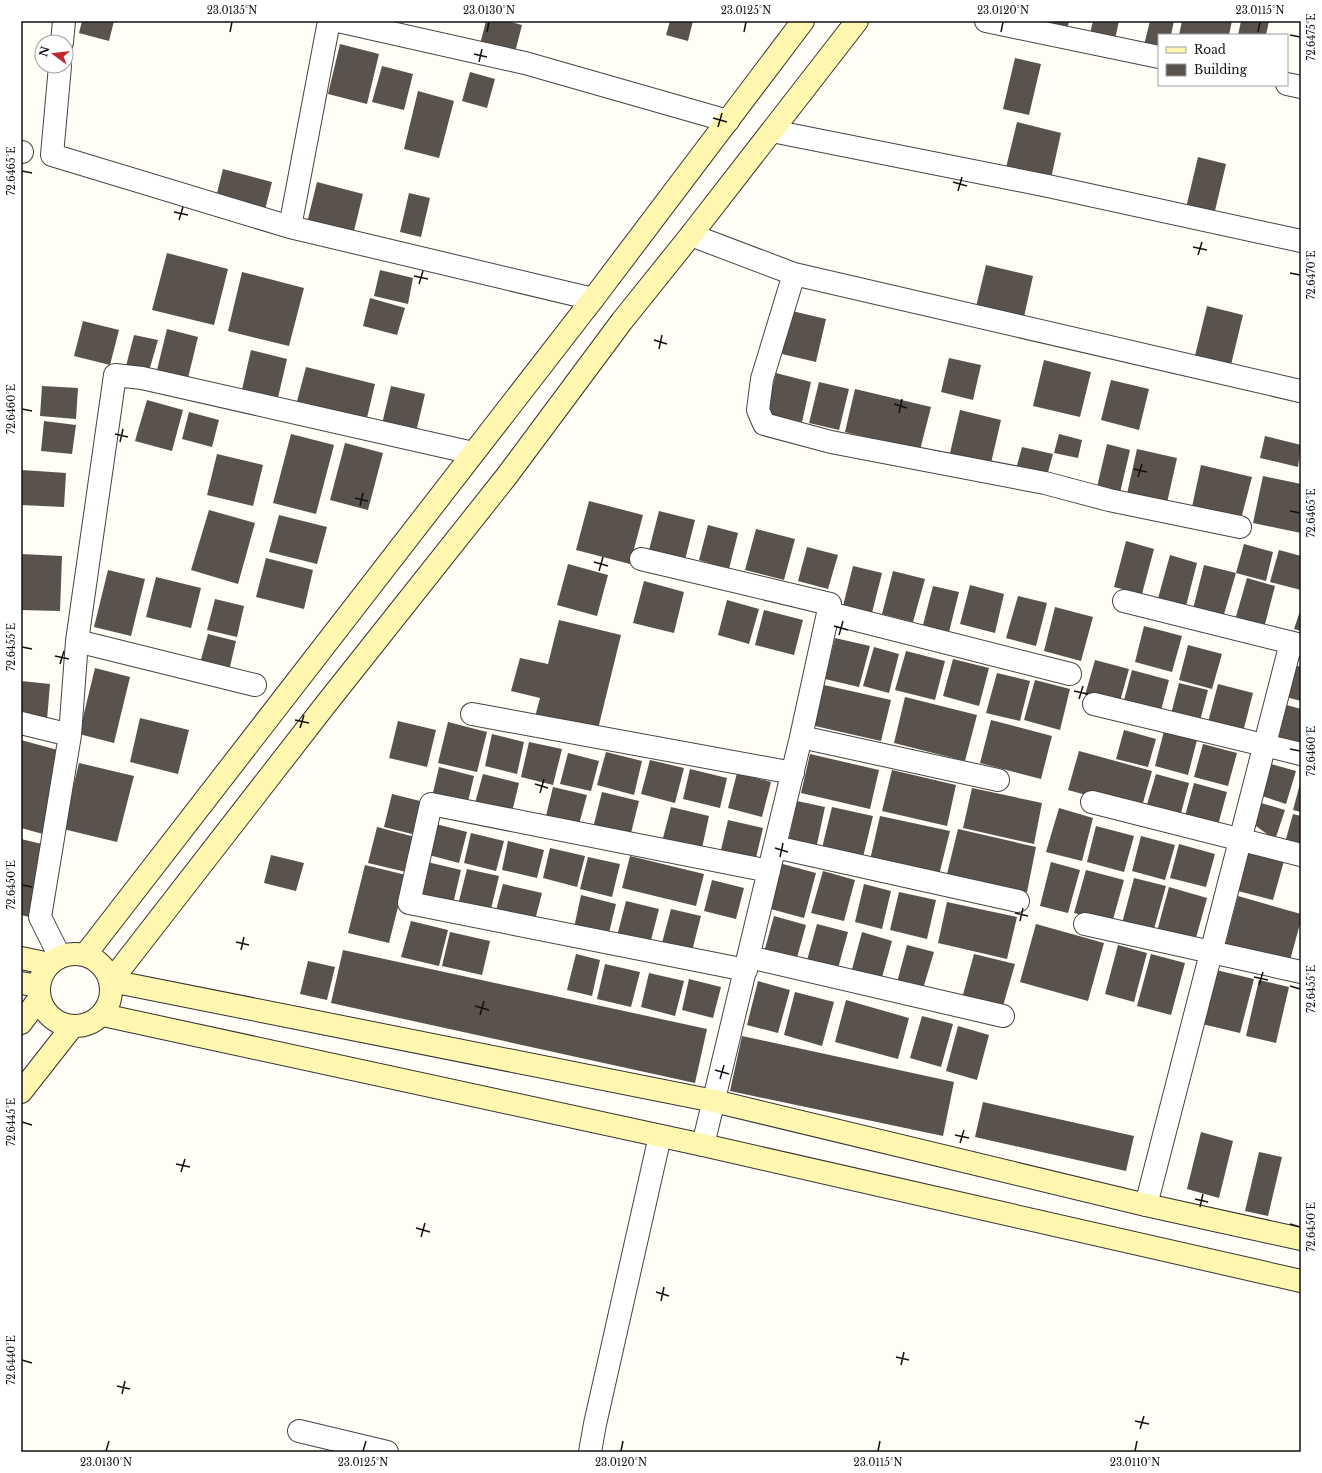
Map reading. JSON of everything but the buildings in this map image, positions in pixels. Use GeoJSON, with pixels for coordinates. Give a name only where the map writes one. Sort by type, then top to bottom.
{"type":"FeatureCollection","features":[{"type":"Feature","properties":{"kind":"street"},"geometry":{"type":"LineString","coordinates":[[63,34],[64,21]]}},
{"type":"Feature","properties":{"kind":"street"},"geometry":{"type":"LineString","coordinates":[[290,227],[329,21]]}},
{"type":"Feature","properties":{"kind":"street"},"geometry":{"type":"LineString","coordinates":[[338,21],[525,63],[728,121]]}},
{"type":"Feature","properties":{"kind":"street"},"geometry":{"type":"LineString","coordinates":[[85,955],[593,299],[803,21]]}},
{"type":"Feature","properties":{"kind":"street"},"geometry":{"type":"LineString","coordinates":[[111,981],[326,704],[506,478],[622,321],[691,235],[857,21]]}},
{"type":"Feature","properties":{"kind":"street"},"geometry":{"type":"LineString","coordinates":[[986,21],[1158,57]]}},
{"type":"Feature","properties":{"kind":"street"},"geometry":{"type":"LineString","coordinates":[[59,74],[52,156],[290,227],[593,299]]}},
{"type":"Feature","properties":{"kind":"street"},"geometry":{"type":"LineString","coordinates":[[1288,84],[1301,87]]}},
{"type":"Feature","properties":{"kind":"street"},"geometry":{"type":"LineString","coordinates":[[772,130],[1048,186],[1301,241]]}},
{"type":"Feature","properties":{"kind":"street"},"geometry":{"type":"LineString","coordinates":[[691,235],[794,274],[1300,391]]}},
{"type":"Feature","properties":{"kind":"street"},"geometry":{"type":"LineString","coordinates":[[794,274],[762,379],[758,410],[764,424],[831,442],[1045,483],[1109,500],[1240,527]]}},
{"type":"Feature","properties":{"kind":"street"},"geometry":{"type":"LineString","coordinates":[[55,960],[40,917],[70,735],[77,641],[115,374],[142,378],[473,453]]}},
{"type":"Feature","properties":{"kind":"street"},"geometry":{"type":"LineString","coordinates":[[642,559],[830,604],[793,773],[704,1145]]}},
{"type":"Feature","properties":{"kind":"street"},"geometry":{"type":"LineString","coordinates":[[1124,601],[1296,644],[1264,745],[1146,1205]]}},
{"type":"Feature","properties":{"kind":"street"},"geometry":{"type":"LineString","coordinates":[[828,613],[1070,674]]}},
{"type":"Feature","properties":{"kind":"street"},"geometry":{"type":"LineString","coordinates":[[77,641],[255,685]]}},
{"type":"Feature","properties":{"kind":"street"},"geometry":{"type":"LineString","coordinates":[[1094,704],[1301,754]]}},
{"type":"Feature","properties":{"kind":"street"},"geometry":{"type":"LineString","coordinates":[[472,714],[793,773]]}},
{"type":"Feature","properties":{"kind":"street"},"geometry":{"type":"LineString","coordinates":[[21,723],[70,735]]}},
{"type":"Feature","properties":{"kind":"street"},"geometry":{"type":"LineString","coordinates":[[801,737],[998,780]]}},
{"type":"Feature","properties":{"kind":"street"},"geometry":{"type":"LineString","coordinates":[[1092,802],[1301,855]]}},
{"type":"Feature","properties":{"kind":"street"},"geometry":{"type":"LineString","coordinates":[[769,871],[431,804],[409,903],[747,964],[1003,1016]]}},
{"type":"Feature","properties":{"kind":"street"},"geometry":{"type":"LineString","coordinates":[[775,847],[1018,901]]}},
{"type":"Feature","properties":{"kind":"street"},"geometry":{"type":"LineString","coordinates":[[1084,924],[1301,972]]}},
{"type":"Feature","properties":{"kind":"street"},"geometry":{"type":"LineString","coordinates":[[21,958],[55,960],[73,954],[85,955],[96,961],[105,970],[111,981],[109,1005],[103,1015],[94,1022],[83,1026],[72,1027],[61,1024],[51,1018],[44,1009],[33,989]]}},
{"type":"Feature","properties":{"kind":"street"},"geometry":{"type":"LineString","coordinates":[[21,1023],[33,989],[42,974],[55,960]]}},
{"type":"Feature","properties":{"kind":"street"},"geometry":{"type":"LineString","coordinates":[[111,981],[714,1101],[1146,1205],[1301,1239]]}},
{"type":"Feature","properties":{"kind":"street"},"geometry":{"type":"LineString","coordinates":[[103,1015],[704,1145],[1301,1281]]}},
{"type":"Feature","properties":{"kind":"street"},"geometry":{"type":"LineString","coordinates":[[21,1092],[72,1027]]}},
{"type":"Feature","properties":{"kind":"street"},"geometry":{"type":"LineString","coordinates":[[590,1452],[660,1136]]}},
{"type":"Feature","properties":{"kind":"street"},"geometry":{"type":"LineString","coordinates":[[300,1431],[387,1452]]}}]}
